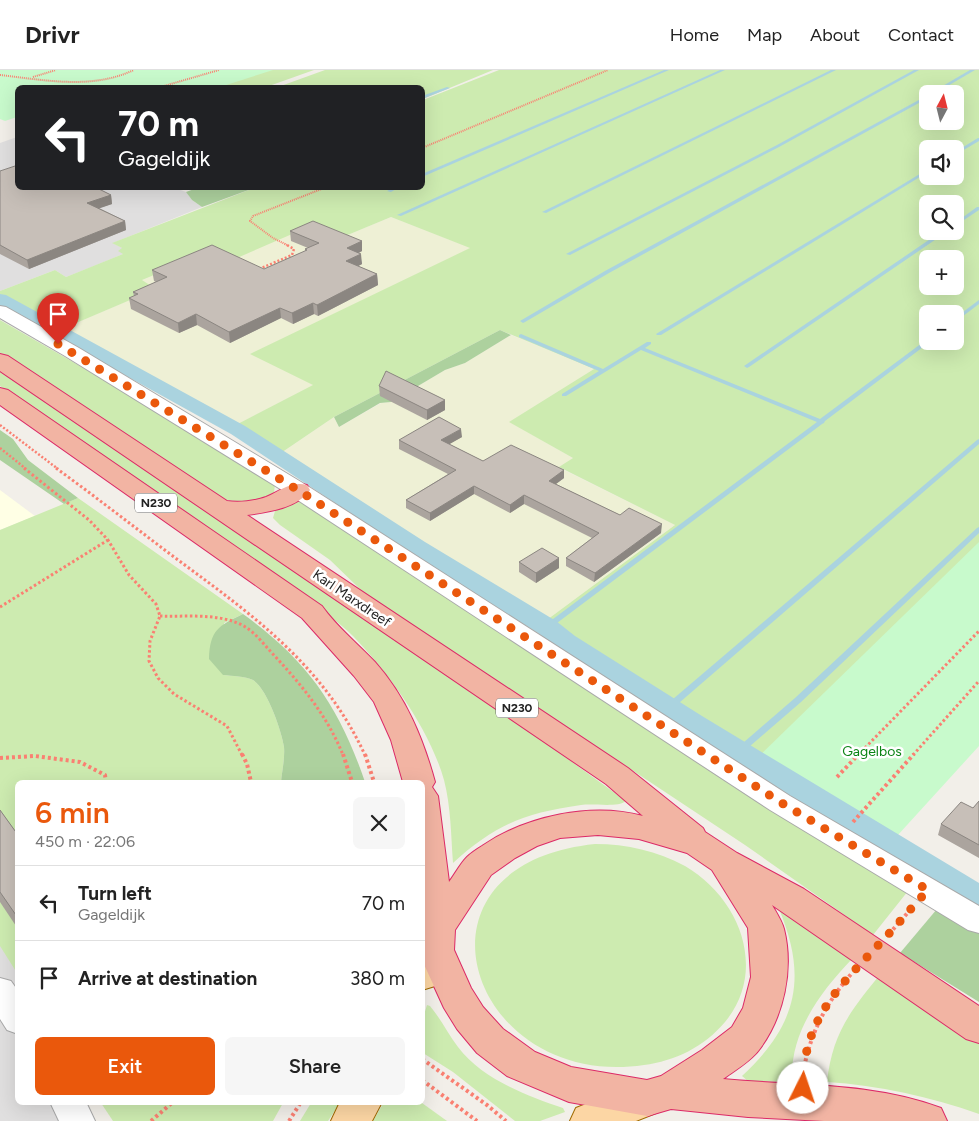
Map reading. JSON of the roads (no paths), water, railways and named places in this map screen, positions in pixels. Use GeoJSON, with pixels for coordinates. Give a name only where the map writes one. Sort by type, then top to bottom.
{"type":"FeatureCollection","features":[{"type":"Feature","properties":{"kind":"highway","name":"Karl Marxdreef"},"geometry":{"type":"LineString","coordinates":[[0,361],[617,776],[711,852]]}},
{"type":"Feature","properties":{"kind":"highway","name":"N230"},"geometry":{"type":"LineString","coordinates":[[0,395],[312,612],[320,624],[357,662],[388,700],[413,759],[418,780]]}},
{"type":"Feature","properties":{"kind":"highway"},"geometry":{"type":"LineString","coordinates":[[216,508],[235,510],[273,503],[298,490]]}},
{"type":"Feature","properties":{"kind":"highway"},"geometry":{"type":"LineString","coordinates":[[270,544],[264,523],[273,503]]}},
{"type":"Feature","properties":{"kind":"highway","name":"N230"},"geometry":{"type":"LineString","coordinates":[[432,951],[479,866],[502,849],[525,837],[560,826],[598,823],[639,827],[711,852],[792,899],[979,1027]]}},
{"type":"Feature","properties":{"kind":"highway"},"geometry":{"type":"LineString","coordinates":[[425,842],[432,951],[470,1018],[490,1041],[521,1064],[569,1084],[659,1095],[803,1101],[844,1105],[912,1116],[927,1121]]}},
{"type":"Feature","properties":{"kind":"highway","name":"N230"},"geometry":{"type":"LineString","coordinates":[[659,1095],[716,1062],[745,1039],[761,1012],[765,996],[769,977],[766,928],[759,913],[711,852]]}},
{"type":"Feature","properties":{"kind":"main road"},"geometry":{"type":"LineString","coordinates":[[590,1121],[659,1095]]}},
{"type":"Feature","properties":{"kind":"main road"},"geometry":{"type":"LineString","coordinates":[[351,1121],[360,1105]]}},
{"type":"Feature","properties":{"kind":"street"},"geometry":{"type":"LineString","coordinates":[[0,311],[72,352],[298,490],[780,802],[979,921]]}},
{"type":"Feature","properties":{"kind":"street"},"geometry":{"type":"LineString","coordinates":[[0,991],[15,1015]]}},
{"type":"Feature","properties":{"kind":"street"},"geometry":{"type":"LineString","coordinates":[[69,1105],[78,1121]]}},
{"type":"Feature","properties":{"kind":"waterway"},"geometry":{"type":"LineString","coordinates":[[425,175],[667,70]]}},
{"type":"Feature","properties":{"kind":"waterway"},"geometry":{"type":"LineString","coordinates":[[399,215],[723,70]]}},
{"type":"Feature","properties":{"kind":"waterway"},"geometry":{"type":"LineString","coordinates":[[544,212],[834,70]]}},
{"type":"Feature","properties":{"kind":"waterway"},"geometry":{"type":"LineString","coordinates":[[568,254],[778,146],[917,70]]}},
{"type":"Feature","properties":{"kind":"waterway"},"geometry":{"type":"LineString","coordinates":[[947,85],[973,70]]}},
{"type":"Feature","properties":{"kind":"waterway"},"geometry":{"type":"LineString","coordinates":[[425,97],[448,88]]}},
{"type":"Feature","properties":{"kind":"waterway"},"geometry":{"type":"LineString","coordinates":[[523,321],[607,272],[919,101]]}},
{"type":"Feature","properties":{"kind":"waterway"},"geometry":{"type":"LineString","coordinates":[[964,148],[979,139]]}},
{"type":"Feature","properties":{"kind":"waterway"},"geometry":{"type":"LineString","coordinates":[[659,334],[919,175]]}},
{"type":"Feature","properties":{"kind":"waterway"},"geometry":{"type":"LineString","coordinates":[[964,219],[979,208]]}},
{"type":"Feature","properties":{"kind":"waterway"},"geometry":{"type":"LineString","coordinates":[[747,366],[933,240]]}},
{"type":"Feature","properties":{"kind":"waterway"},"geometry":{"type":"LineString","coordinates":[[0,299],[238,430],[417,547],[547,627],[566,642],[693,723],[979,898]]}},
{"type":"Feature","properties":{"kind":"waterway"},"geometry":{"type":"LineString","coordinates":[[964,313],[979,302]]}},
{"type":"Feature","properties":{"kind":"waterway"},"geometry":{"type":"LineString","coordinates":[[521,336],[603,371]]}},
{"type":"Feature","properties":{"kind":"waterway"},"geometry":{"type":"LineString","coordinates":[[603,371],[649,343]]}},
{"type":"Feature","properties":{"kind":"waterway"},"geometry":{"type":"LineString","coordinates":[[641,348],[821,421]]}},
{"type":"Feature","properties":{"kind":"waterway"},"geometry":{"type":"LineString","coordinates":[[821,421],[919,348]]}},
{"type":"Feature","properties":{"kind":"waterway"},"geometry":{"type":"LineString","coordinates":[[564,395],[603,371]]}},
{"type":"Feature","properties":{"kind":"waterway"},"geometry":{"type":"LineString","coordinates":[[547,627],[821,421]]}},
{"type":"Feature","properties":{"kind":"waterway"},"geometry":{"type":"LineString","coordinates":[[669,707],[979,441]]}},
{"type":"Feature","properties":{"kind":"waterway"},"geometry":{"type":"LineString","coordinates":[[739,751],[798,700],[979,529]]}},
{"type":"Feature","properties":{"kind":"park label","name":"Gagelbos"},"geometry":{"type":"Point","coordinates":[872,751]}}]}
